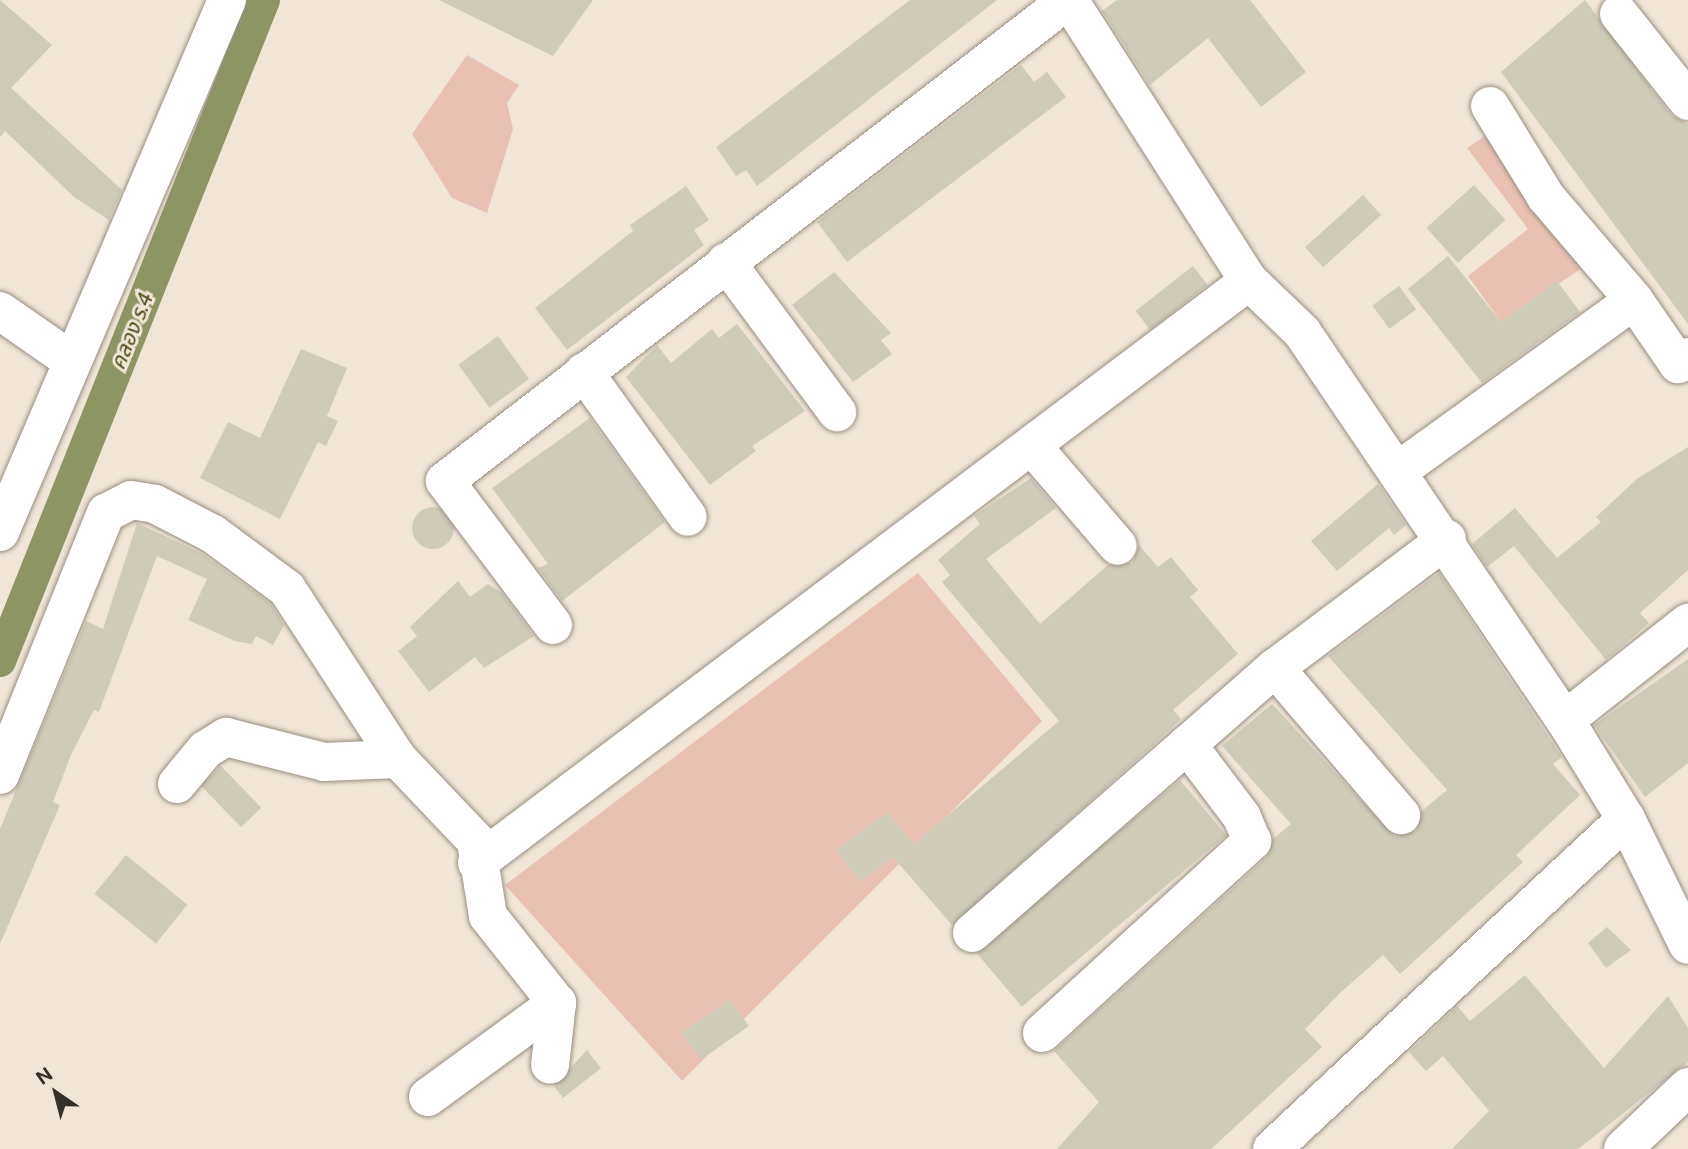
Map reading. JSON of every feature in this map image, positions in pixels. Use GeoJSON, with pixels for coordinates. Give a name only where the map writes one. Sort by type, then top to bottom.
{"type":"FeatureCollection","features":[{"type":"Feature","properties":{"kind":"street"},"geometry":{"type":"LineString","coordinates":[[0,532],[227,0]]}},
{"type":"Feature","properties":{"kind":"street"},"geometry":{"type":"LineString","coordinates":[[553,625],[445,481],[1069,0],[1249,281],[1302,332],[1447,539],[1566,720],[1626,819],[1688,945]]}},
{"type":"Feature","properties":{"kind":"street"},"geometry":{"type":"LineString","coordinates":[[1619,14],[1688,101]]}},
{"type":"Feature","properties":{"kind":"street"},"geometry":{"type":"LineString","coordinates":[[1490,106],[1546,197],[1634,300],[1678,364],[1688,357]]}},
{"type":"Feature","properties":{"kind":"street"},"geometry":{"type":"LineString","coordinates":[[726,262],[837,412]]}},
{"type":"Feature","properties":{"kind":"street"},"geometry":{"type":"LineString","coordinates":[[477,863],[1249,281]]}},
{"type":"Feature","properties":{"kind":"street"},"geometry":{"type":"LineString","coordinates":[[1398,471],[1634,300]]}},
{"type":"Feature","properties":{"kind":"street"},"geometry":{"type":"LineString","coordinates":[[1,318],[72,361]]}},
{"type":"Feature","properties":{"kind":"street"},"geometry":{"type":"LineString","coordinates":[[584,372],[688,517]]}},
{"type":"Feature","properties":{"kind":"street"},"geometry":{"type":"LineString","coordinates":[[1032,447],[1118,545]]}},
{"type":"Feature","properties":{"kind":"street"},"geometry":{"type":"LineString","coordinates":[[0,775],[102,519],[131,500],[155,504],[266,569],[287,589],[397,759],[476,841],[484,856],[477,863]]}},
{"type":"Feature","properties":{"kind":"street"},"geometry":{"type":"LineString","coordinates":[[972,933],[1275,668],[1447,539]]}},
{"type":"Feature","properties":{"kind":"street"},"geometry":{"type":"LineString","coordinates":[[1566,720],[1688,624]]}},
{"type":"Feature","properties":{"kind":"street"},"geometry":{"type":"LineString","coordinates":[[1275,668],[1401,815]]}},
{"type":"Feature","properties":{"kind":"street"},"geometry":{"type":"LineString","coordinates":[[177,784],[205,750],[226,737],[324,762],[397,759]]}},
{"type":"Feature","properties":{"kind":"street"},"geometry":{"type":"LineString","coordinates":[[1042,1033],[1252,841],[1242,817],[1187,744]]}},
{"type":"Feature","properties":{"kind":"street"},"geometry":{"type":"LineString","coordinates":[[1272,1149],[1626,819]]}},
{"type":"Feature","properties":{"kind":"street"},"geometry":{"type":"LineString","coordinates":[[477,863],[488,916],[557,1003],[550,1065]]}},
{"type":"Feature","properties":{"kind":"street"},"geometry":{"type":"LineString","coordinates":[[428,1097],[557,1003]]}},
{"type":"Feature","properties":{"kind":"street"},"geometry":{"type":"LineString","coordinates":[[1623,1149],[1688,1087]]}},
{"type":"Feature","properties":{"kind":"shaded area"},"geometry":{"type":"Polygon","coordinates":[[[467,55],[519,85],[507,103],[513,129],[487,213],[452,198],[412,134],[467,55]]]}},
{"type":"Feature","properties":{"kind":"shaded area"},"geometry":{"type":"Polygon","coordinates":[[[1485,136],[1582,268],[1501,322],[1468,276],[1528,229],[1467,148],[1485,136]]]}},
{"type":"Feature","properties":{"kind":"shaded area"},"geometry":{"type":"Polygon","coordinates":[[[918,573],[1042,721],[682,1081],[505,885],[918,573]]]}},
{"type":"Feature","properties":{"kind":"building"},"geometry":{"type":"Polygon","coordinates":[[[0,0],[52,45],[11,88],[122,190],[109,220],[74,197],[5,131],[0,137],[0,0]]]}},
{"type":"Feature","properties":{"kind":"building"},"geometry":{"type":"Polygon","coordinates":[[[439,0],[593,0],[553,56],[439,0]]]}},
{"type":"Feature","properties":{"kind":"building"},"geometry":{"type":"Polygon","coordinates":[[[910,0],[997,0],[757,186],[746,170],[736,176],[716,147],[910,0]]]}},
{"type":"Feature","properties":{"kind":"building"},"geometry":{"type":"Polygon","coordinates":[[[1117,0],[1250,0],[1306,72],[1261,107],[1208,38],[1150,85],[1102,11],[1117,0]]]}},
{"type":"Feature","properties":{"kind":"building"},"geometry":{"type":"Polygon","coordinates":[[[1585,0],[1671,115],[1688,124],[1688,324],[1501,72],[1585,0]]]}},
{"type":"Feature","properties":{"kind":"building"},"geometry":{"type":"Polygon","coordinates":[[[1021,65],[1034,82],[1047,72],[1066,97],[847,262],[817,222],[1021,65]]]}},
{"type":"Feature","properties":{"kind":"building"},"geometry":{"type":"Polygon","coordinates":[[[1474,185],[1505,220],[1458,263],[1426,228],[1474,185]]]}},
{"type":"Feature","properties":{"kind":"building"},"geometry":{"type":"Polygon","coordinates":[[[686,186],[709,220],[694,230],[704,245],[567,350],[535,308],[633,231],[630,225],[686,186]]]}},
{"type":"Feature","properties":{"kind":"building"},"geometry":{"type":"Polygon","coordinates":[[[1363,195],[1381,215],[1323,267],[1305,247],[1363,195]]]}},
{"type":"Feature","properties":{"kind":"building"},"geometry":{"type":"Polygon","coordinates":[[[1448,256],[1501,322],[1557,281],[1580,312],[1482,383],[1408,289],[1448,256]]]}},
{"type":"Feature","properties":{"kind":"building"},"geometry":{"type":"Polygon","coordinates":[[[1193,266],[1208,285],[1150,330],[1135,311],[1193,266]]]}},
{"type":"Feature","properties":{"kind":"building"},"geometry":{"type":"Polygon","coordinates":[[[834,272],[891,333],[881,340],[892,354],[853,382],[792,305],[834,272]]]}},
{"type":"Feature","properties":{"kind":"building"},"geometry":{"type":"Polygon","coordinates":[[[1399,286],[1416,309],[1389,329],[1372,305],[1399,286]]]}},
{"type":"Feature","properties":{"kind":"building"},"geometry":{"type":"Polygon","coordinates":[[[737,324],[805,411],[752,446],[756,451],[710,485],[626,377],[657,345],[671,363],[712,329],[719,338],[737,324]]]}},
{"type":"Feature","properties":{"kind":"building"},"geometry":{"type":"Polygon","coordinates":[[[498,336],[529,379],[490,408],[458,365],[498,336]]]}},
{"type":"Feature","properties":{"kind":"building"},"geometry":{"type":"Polygon","coordinates":[[[301,349],[347,368],[327,416],[338,421],[326,446],[318,442],[280,519],[200,478],[228,422],[260,438],[301,349]]]}},
{"type":"Feature","properties":{"kind":"building"},"geometry":{"type":"Polygon","coordinates":[[[590,418],[665,522],[562,601],[538,568],[548,564],[492,488],[590,418]]]}},
{"type":"Feature","properties":{"kind":"building"},"geometry":{"type":"Polygon","coordinates":[[[1688,447],[1688,570],[1640,613],[1649,623],[1606,660],[1514,546],[1487,567],[1472,544],[1515,508],[1557,558],[1601,522],[1596,517],[1637,479],[1688,447]]]}},
{"type":"Feature","properties":{"kind":"building"},"geometry":{"type":"Polygon","coordinates":[[[1031,478],[1056,508],[986,559],[1040,624],[1108,565],[1132,563],[1139,545],[1158,567],[1171,557],[1198,590],[1190,597],[1238,654],[1173,710],[1181,719],[952,925],[893,857],[860,882],[836,850],[887,812],[914,844],[1059,721],[942,582],[950,575],[938,560],[980,524],[974,516],[1031,478]]]}},
{"type":"Feature","properties":{"kind":"building"},"geometry":{"type":"Polygon","coordinates":[[[1378,484],[1406,525],[1394,535],[1389,528],[1337,571],[1311,541],[1378,484]]]}},
{"type":"Feature","properties":{"kind":"building"},"geometry":{"type":"Polygon","coordinates":[[[433,507],[448,513],[454,528],[448,543],[433,549],[418,543],[412,528],[418,513],[433,507]]]}},
{"type":"Feature","properties":{"kind":"building"},"geometry":{"type":"Polygon","coordinates":[[[137,523],[201,553],[271,604],[284,625],[273,645],[256,636],[252,644],[235,641],[188,620],[207,579],[157,556],[99,712],[94,710],[71,755],[53,802],[60,805],[0,944],[0,829],[86,621],[103,629],[137,523]]]}},
{"type":"Feature","properties":{"kind":"building"},"geometry":{"type":"Polygon","coordinates":[[[1439,573],[1562,757],[1553,764],[1580,795],[1516,855],[1523,862],[1400,974],[1383,955],[1340,993],[1305,1029],[1322,1047],[1211,1149],[1057,1149],[1099,1102],[1054,1051],[1267,857],[1273,839],[1291,824],[1222,746],[1272,704],[1394,836],[1416,831],[1422,811],[1447,790],[1328,656],[1439,573]]]}},
{"type":"Feature","properties":{"kind":"building"},"geometry":{"type":"Polygon","coordinates":[[[458,581],[470,597],[488,584],[502,593],[534,636],[484,668],[475,657],[429,692],[398,651],[417,636],[410,627],[458,581]]]}},
{"type":"Feature","properties":{"kind":"building"},"geometry":{"type":"Polygon","coordinates":[[[1688,659],[1688,763],[1645,797],[1594,725],[1688,659]]]}},
{"type":"Feature","properties":{"kind":"building"},"geometry":{"type":"Polygon","coordinates":[[[221,766],[261,808],[241,827],[201,785],[221,766]]]}},
{"type":"Feature","properties":{"kind":"building"},"geometry":{"type":"Polygon","coordinates":[[[1180,780],[1226,835],[1022,1007],[975,952],[1180,780]]]}},
{"type":"Feature","properties":{"kind":"building"},"geometry":{"type":"Polygon","coordinates":[[[126,855],[187,905],[156,944],[95,894],[126,855]]]}},
{"type":"Feature","properties":{"kind":"building"},"geometry":{"type":"Polygon","coordinates":[[[1607,927],[1631,950],[1606,968],[1588,943],[1607,927]]]}},
{"type":"Feature","properties":{"kind":"building"},"geometry":{"type":"Polygon","coordinates":[[[1525,975],[1604,1068],[1668,996],[1688,1028],[1688,1062],[1578,1149],[1452,1149],[1489,1111],[1443,1056],[1426,1071],[1409,1052],[1457,1006],[1470,1021],[1525,975]]]}},
{"type":"Feature","properties":{"kind":"building"},"geometry":{"type":"Polygon","coordinates":[[[730,999],[749,1026],[701,1060],[682,1033],[730,999]]]}},
{"type":"Feature","properties":{"kind":"building"},"geometry":{"type":"Polygon","coordinates":[[[587,1050],[601,1068],[563,1098],[554,1086],[587,1050]]]}},
{"type":"Feature","properties":{"kind":"waterway","name":"คลอง ร.4"},"geometry":{"type":"LineString","coordinates":[[0,661],[264,0]]}}]}
